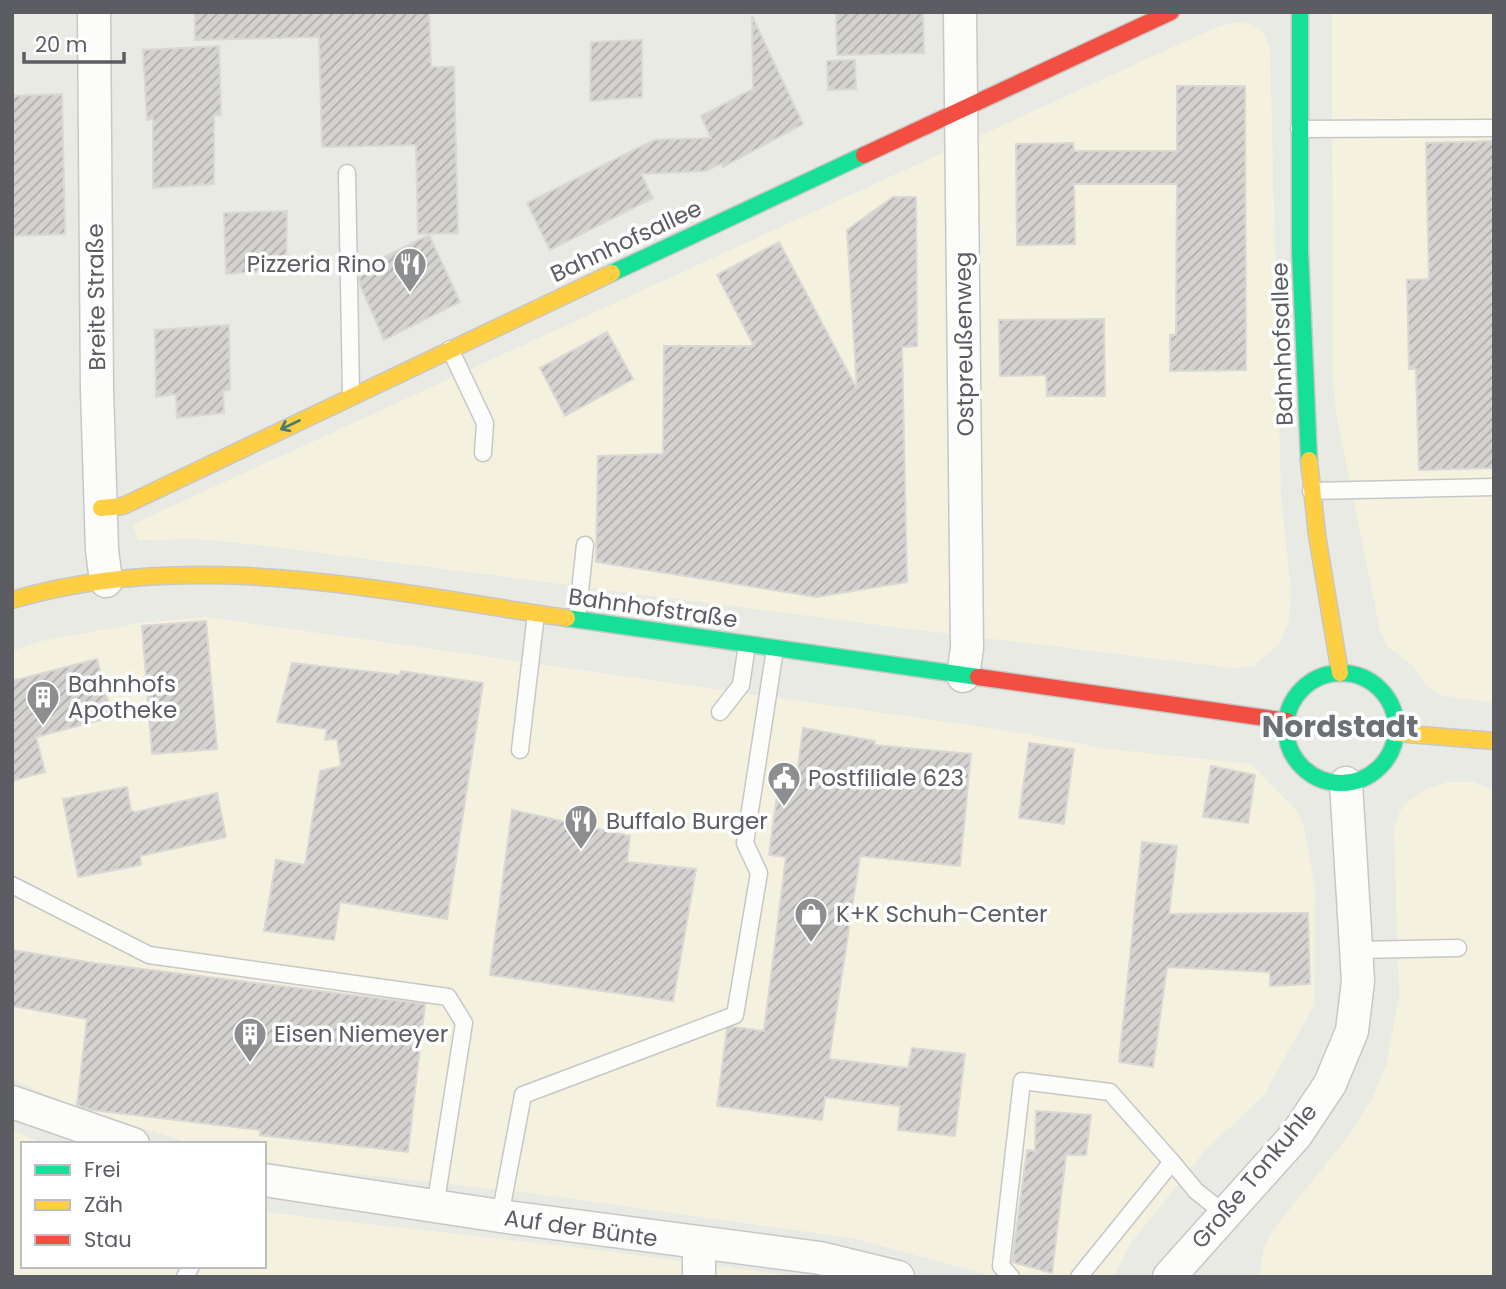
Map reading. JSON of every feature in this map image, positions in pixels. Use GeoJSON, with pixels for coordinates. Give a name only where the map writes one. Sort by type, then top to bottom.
{"type":"FeatureCollection","features":[{"type":"Feature","properties":{"kind":"street","name":"Breite Straße"},"geometry":{"type":"LineString","coordinates":[[94,12],[95,274],[101,508],[106,581]]}},
{"type":"Feature","properties":{"kind":"street","name":"Ostpreußenweg"},"geometry":{"type":"LineString","coordinates":[[960,12],[967,648],[962,676]]}},
{"type":"Feature","properties":{"kind":"street","name":"Bahnhofsallee"},"geometry":{"type":"LineString","coordinates":[[101,508],[123,506],[351,395],[1171,12]]}},
{"type":"Feature","properties":{"kind":"street","name":"Bahnhofsallee"},"geometry":{"type":"LineString","coordinates":[[1300,12],[1299,129],[1305,382],[1311,491],[1340,673]]}},
{"type":"Feature","properties":{"kind":"street","name":"Bahnhofstraße"},"geometry":{"type":"LineString","coordinates":[[12,600],[31,593],[106,581],[209,576],[288,578],[1287,722]]}},
{"type":"Feature","properties":{"kind":"street"},"geometry":{"type":"LineString","coordinates":[[1340,673],[1359,675],[1375,684],[1387,698],[1395,715],[1396,733],[1391,751],[1380,767],[1364,778],[1346,783],[1330,782],[1302,766],[1292,753],[1287,722],[1290,706],[1304,687],[1324,675],[1340,673]]}},
{"type":"Feature","properties":{"kind":"street"},"geometry":{"type":"LineString","coordinates":[[1396,733],[1452,740],[1494,741]]}},
{"type":"Feature","properties":{"kind":"street","name":"Große Tonkuhle"},"geometry":{"type":"LineString","coordinates":[[1175,1275],[1296,1135],[1330,1084],[1352,1031],[1358,981],[1346,783]]}},
{"type":"Feature","properties":{"kind":"street"},"geometry":{"type":"LineString","coordinates":[[12,1102],[127,1142]]}},
{"type":"Feature","properties":{"kind":"street","name":"Auf der Bünte"},"geometry":{"type":"LineString","coordinates":[[266,1180],[435,1207],[820,1258],[898,1277]]}},
{"type":"Feature","properties":{"kind":"street"},"geometry":{"type":"LineString","coordinates":[[699,1244],[699,1277]]}},
{"type":"Feature","properties":{"kind":"lane"},"geometry":{"type":"LineString","coordinates":[[1299,129],[1494,128]]}},
{"type":"Feature","properties":{"kind":"lane"},"geometry":{"type":"LineString","coordinates":[[347,173],[351,395]]}},
{"type":"Feature","properties":{"kind":"lane"},"geometry":{"type":"LineString","coordinates":[[450,349],[485,423],[483,453]]}},
{"type":"Feature","properties":{"kind":"lane"},"geometry":{"type":"LineString","coordinates":[[1311,491],[1494,487]]}},
{"type":"Feature","properties":{"kind":"lane"},"geometry":{"type":"LineString","coordinates":[[577,620],[585,545]]}},
{"type":"Feature","properties":{"kind":"lane"},"geometry":{"type":"LineString","coordinates":[[520,750],[536,614]]}},
{"type":"Feature","properties":{"kind":"lane"},"geometry":{"type":"LineString","coordinates":[[720,712],[741,685],[747,645]]}},
{"type":"Feature","properties":{"kind":"lane"},"geometry":{"type":"LineString","coordinates":[[500,1216],[523,1095],[735,1014],[759,873],[745,843],[775,649]]}},
{"type":"Feature","properties":{"kind":"lane"},"geometry":{"type":"LineString","coordinates":[[12,885],[149,955],[448,997],[464,1023],[435,1207]]}},
{"type":"Feature","properties":{"kind":"lane"},"geometry":{"type":"LineString","coordinates":[[1357,950],[1458,948]]}},
{"type":"Feature","properties":{"kind":"lane"},"geometry":{"type":"LineString","coordinates":[[1010,1277],[1001,1266],[1022,1081],[1110,1092],[1196,1191],[1225,1214]]}},
{"type":"Feature","properties":{"kind":"lane"},"geometry":{"type":"LineString","coordinates":[[1079,1277],[1172,1162]]}},
{"type":"Feature","properties":{"kind":"shaded area"},"geometry":{"type":"Polygon","coordinates":[[[1332,12],[1494,12],[1494,703],[1440,695],[1426,685],[1413,666],[1388,647],[1380,631],[1337,418],[1333,382],[1332,12]]]}},
{"type":"Feature","properties":{"kind":"shaded area"},"geometry":{"type":"Polygon","coordinates":[[[1237,22],[1254,25],[1264,34],[1270,49],[1281,496],[1291,590],[1289,620],[1280,643],[1254,666],[1233,668],[918,630],[266,546],[198,539],[138,540],[133,524],[1219,26],[1237,22]]]}},
{"type":"Feature","properties":{"kind":"shaded area"},"geometry":{"type":"Polygon","coordinates":[[[206,617],[1005,730],[1109,749],[1251,764],[1298,812],[1304,828],[1315,887],[1314,1005],[1264,1095],[1203,1153],[1131,1243],[1113,1277],[997,1277],[851,1238],[523,1192],[302,1168],[266,1161],[266,1142],[187,1142],[77,1108],[12,1079],[12,651],[42,641],[140,623],[206,617]]]}},
{"type":"Feature","properties":{"kind":"shaded area"},"geometry":{"type":"Polygon","coordinates":[[[1448,782],[1476,782],[1494,792],[1494,1277],[1260,1277],[1263,1250],[1273,1230],[1351,1133],[1373,1097],[1386,1065],[1399,997],[1394,829],[1400,811],[1410,800],[1427,789],[1448,782]]]}},
{"type":"Feature","properties":{"kind":"shaded area"},"geometry":{"type":"Polygon","coordinates":[[[12,1130],[41,1142],[21,1142],[21,1268],[266,1268],[266,1212],[599,1250],[799,1277],[12,1277],[12,1130]]]}},
{"type":"Feature","properties":{"kind":"building"},"geometry":{"type":"Polygon","coordinates":[[[195,12],[429,12],[431,67],[454,67],[458,233],[418,234],[416,145],[322,147],[319,37],[195,40],[195,12]]]}},
{"type":"Feature","properties":{"kind":"building"},"geometry":{"type":"Polygon","coordinates":[[[836,12],[923,12],[924,53],[837,55],[836,12]]]}},
{"type":"Feature","properties":{"kind":"building"},"geometry":{"type":"Polygon","coordinates":[[[752,16],[803,124],[723,167],[722,163],[706,171],[641,174],[653,198],[550,250],[527,203],[654,140],[711,138],[701,116],[753,89],[752,16]]]}},
{"type":"Feature","properties":{"kind":"building"},"geometry":{"type":"Polygon","coordinates":[[[642,40],[642,97],[590,101],[591,42],[642,40]]]}},
{"type":"Feature","properties":{"kind":"building"},"geometry":{"type":"Polygon","coordinates":[[[219,46],[221,115],[214,115],[214,184],[153,188],[153,119],[147,120],[143,50],[219,46]]]}},
{"type":"Feature","properties":{"kind":"building"},"geometry":{"type":"Polygon","coordinates":[[[855,60],[856,89],[828,90],[827,61],[855,60]]]}},
{"type":"Feature","properties":{"kind":"building"},"geometry":{"type":"Polygon","coordinates":[[[1177,86],[1245,86],[1246,370],[1170,371],[1170,335],[1176,335],[1177,184],[1074,184],[1075,244],[1017,245],[1016,144],[1073,143],[1074,151],[1177,151],[1177,86]]]}},
{"type":"Feature","properties":{"kind":"building"},"geometry":{"type":"Polygon","coordinates":[[[62,94],[65,234],[12,236],[12,96],[62,94]]]}},
{"type":"Feature","properties":{"kind":"building"},"geometry":{"type":"Polygon","coordinates":[[[1494,141],[1494,468],[1419,470],[1416,369],[1409,369],[1407,280],[1429,279],[1426,143],[1494,141]]]}},
{"type":"Feature","properties":{"kind":"building"},"geometry":{"type":"Polygon","coordinates":[[[893,197],[916,197],[917,346],[902,347],[907,582],[817,597],[596,562],[598,456],[663,454],[664,346],[754,346],[717,275],[779,242],[857,389],[847,230],[893,197]]]}},
{"type":"Feature","properties":{"kind":"building"},"geometry":{"type":"Polygon","coordinates":[[[287,211],[286,269],[226,274],[224,213],[287,211]]]}},
{"type":"Feature","properties":{"kind":"building"},"geometry":{"type":"Polygon","coordinates":[[[429,235],[460,302],[384,340],[360,285],[359,269],[429,235]]]}},
{"type":"Feature","properties":{"kind":"building"},"geometry":{"type":"Polygon","coordinates":[[[1104,319],[1105,396],[1047,396],[1046,375],[1000,376],[999,320],[1104,319]]]}},
{"type":"Feature","properties":{"kind":"building"},"geometry":{"type":"Polygon","coordinates":[[[229,325],[230,390],[223,391],[224,413],[177,418],[176,394],[156,397],[155,330],[229,325]]]}},
{"type":"Feature","properties":{"kind":"building"},"geometry":{"type":"Polygon","coordinates":[[[607,332],[633,379],[565,416],[540,368],[607,332]]]}},
{"type":"Feature","properties":{"kind":"building"},"geometry":{"type":"Polygon","coordinates":[[[206,621],[217,749],[152,754],[142,626],[206,621]]]}},
{"type":"Feature","properties":{"kind":"building","name":"Bahnhofs Apotheke"},"geometry":{"type":"Polygon","coordinates":[[[97,659],[112,717],[36,737],[45,772],[12,781],[12,681],[97,659]]]}},
{"type":"Feature","properties":{"kind":"building"},"geometry":{"type":"Polygon","coordinates":[[[292,663],[400,675],[401,671],[483,683],[447,919],[340,902],[334,940],[264,931],[276,860],[305,865],[320,771],[341,766],[337,739],[325,740],[327,729],[277,722],[292,663]]]}},
{"type":"Feature","properties":{"kind":"building"},"geometry":{"type":"Polygon","coordinates":[[[803,728],[875,741],[874,745],[971,754],[960,866],[860,856],[829,1059],[908,1068],[912,1048],[965,1054],[955,1136],[898,1130],[900,1106],[825,1097],[822,1120],[717,1106],[727,1029],[733,1027],[764,1031],[786,857],[769,855],[779,781],[796,783],[803,728]]]}},
{"type":"Feature","properties":{"kind":"building"},"geometry":{"type":"Polygon","coordinates":[[[1029,743],[1074,749],[1064,824],[1019,818],[1029,743]]]}},
{"type":"Feature","properties":{"kind":"building"},"geometry":{"type":"Polygon","coordinates":[[[1211,766],[1255,775],[1248,823],[1203,817],[1211,766]]]}},
{"type":"Feature","properties":{"kind":"building"},"geometry":{"type":"Polygon","coordinates":[[[127,787],[131,811],[136,812],[217,793],[226,837],[140,856],[141,865],[78,877],[63,799],[127,787]]]}},
{"type":"Feature","properties":{"kind":"building"},"geometry":{"type":"Polygon","coordinates":[[[512,810],[630,836],[627,862],[696,869],[673,1001],[490,975],[512,810]]]}},
{"type":"Feature","properties":{"kind":"building"},"geometry":{"type":"Polygon","coordinates":[[[1142,842],[1177,846],[1169,914],[1308,913],[1310,984],[1270,986],[1270,972],[1167,967],[1153,1067],[1119,1062],[1142,842]]]}},
{"type":"Feature","properties":{"kind":"building","name":"Eisen Niemeyer"},"geometry":{"type":"Polygon","coordinates":[[[12,950],[94,963],[425,1004],[408,1152],[260,1135],[260,1130],[92,1110],[77,1105],[87,1019],[12,1006],[12,950]]]}},
{"type":"Feature","properties":{"kind":"building"},"geometry":{"type":"Polygon","coordinates":[[[1036,1111],[1091,1115],[1086,1155],[1066,1155],[1052,1273],[1012,1262],[1027,1150],[1035,1151],[1036,1111]]]}},
{"type":"Feature","properties":{"kind":"traffic: fast"},"geometry":{"type":"LineString","coordinates":[[1300,12],[1300,251],[1309,460]]}},
{"type":"Feature","properties":{"kind":"traffic: fast"},"geometry":{"type":"LineString","coordinates":[[612,273],[864,155]]}},
{"type":"Feature","properties":{"kind":"traffic: fast"},"geometry":{"type":"LineString","coordinates":[[567,618],[978,677]]}},
{"type":"Feature","properties":{"kind":"traffic: fast"},"geometry":{"type":"LineString","coordinates":[[1341,673],[1362,677],[1380,689],[1392,707],[1396,728],[1392,749],[1380,767],[1362,779],[1341,783],[1320,779],[1302,767],[1290,749],[1286,728],[1290,707],[1302,689],[1320,677],[1341,673]]}},
{"type":"Feature","properties":{"kind":"traffic: slow"},"geometry":{"type":"LineString","coordinates":[[101,508],[123,506],[612,273]]}},
{"type":"Feature","properties":{"kind":"traffic: slow"},"geometry":{"type":"LineString","coordinates":[[1309,460],[1317,535],[1340,673]]}},
{"type":"Feature","properties":{"kind":"traffic: slow"},"geometry":{"type":"LineString","coordinates":[[12,600],[80,584],[149,576],[219,575],[359,587],[567,618]]}},
{"type":"Feature","properties":{"kind":"traffic: slow"},"geometry":{"type":"LineString","coordinates":[[1396,733],[1494,741]]}},
{"type":"Feature","properties":{"kind":"traffic: jam"},"geometry":{"type":"LineString","coordinates":[[864,155],[1171,12]]}},
{"type":"Feature","properties":{"kind":"traffic: jam"},"geometry":{"type":"LineString","coordinates":[[978,677],[1287,721]]}},
{"type":"Feature","properties":{"kind":"place","name":"Pizzeria Rino"},"geometry":{"type":"Point","coordinates":[410,294]}},
{"type":"Feature","properties":{"kind":"place","name":"Bahnhofs Apotheke"},"geometry":{"type":"Point","coordinates":[43,727]}},
{"type":"Feature","properties":{"kind":"place","name":"Postfiliale 623"},"geometry":{"type":"Point","coordinates":[784,808]}},
{"type":"Feature","properties":{"kind":"place","name":"Buffalo Burger"},"geometry":{"type":"Point","coordinates":[581,851]}},
{"type":"Feature","properties":{"kind":"place","name":"K+K Schuh-Center"},"geometry":{"type":"Point","coordinates":[811,944]}},
{"type":"Feature","properties":{"kind":"place","name":"Eisen Niemeyer"},"geometry":{"type":"Point","coordinates":[250,1064]}},
{"type":"Feature","properties":{"kind":"district","name":"Nordstadt"},"geometry":{"type":"Point","coordinates":[1340,727]}}]}
